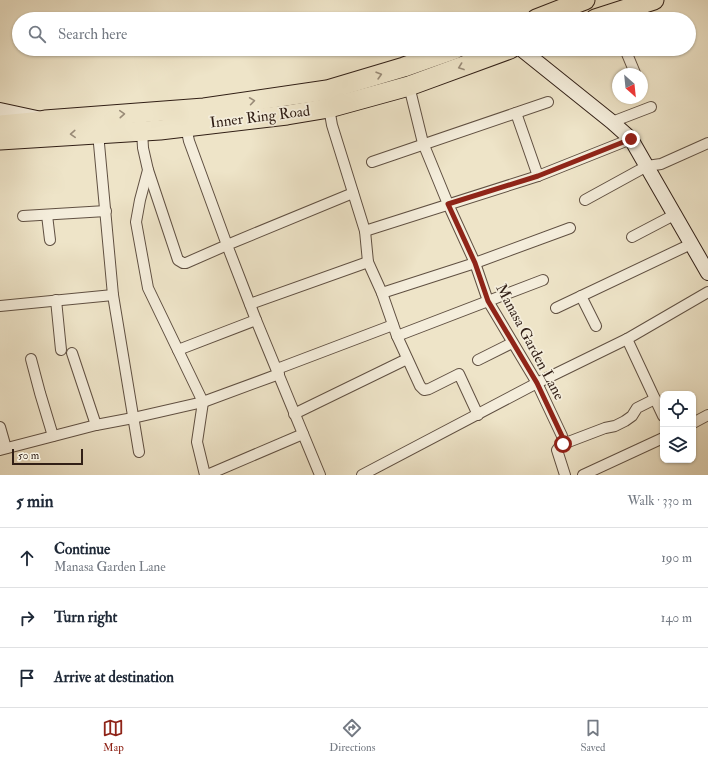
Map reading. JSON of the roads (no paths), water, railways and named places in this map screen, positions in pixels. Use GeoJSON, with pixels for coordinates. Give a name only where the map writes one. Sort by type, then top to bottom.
{"type":"FeatureCollection","features":[{"type":"Feature","properties":{"kind":"highway"},"geometry":{"type":"LineString","coordinates":[[554,12],[585,0]]}},
{"type":"Feature","properties":{"kind":"highway"},"geometry":{"type":"LineString","coordinates":[[620,12],[654,0]]}},
{"type":"Feature","properties":{"kind":"highway","name":"Inner Ring Road"},"geometry":{"type":"LineString","coordinates":[[0,125],[45,120],[204,108],[327,90],[404,68],[436,56]]}},
{"type":"Feature","properties":{"kind":"highway","name":"Inner Ring Road"},"geometry":{"type":"LineString","coordinates":[[0,140],[186,127],[287,115],[329,108],[409,86],[491,56]]}},
{"type":"Feature","properties":{"kind":"street"},"geometry":{"type":"LineString","coordinates":[[530,56],[631,139],[708,273]]}},
{"type":"Feature","properties":{"kind":"street"},"geometry":{"type":"LineString","coordinates":[[628,56],[633,68]]}},
{"type":"Feature","properties":{"kind":"street","name":"Manasa Garden Lane"},"geometry":{"type":"LineString","coordinates":[[409,86],[424,143],[448,204],[475,263],[488,301],[537,383],[562,436],[563,444],[557,450],[565,475]]}},
{"type":"Feature","properties":{"kind":"street"},"geometry":{"type":"LineString","coordinates":[[372,162],[424,143],[548,102]]}},
{"type":"Feature","properties":{"kind":"street"},"geometry":{"type":"LineString","coordinates":[[612,122],[651,107]]}},
{"type":"Feature","properties":{"kind":"street"},"geometry":{"type":"LineString","coordinates":[[329,108],[332,125],[365,231],[368,262],[382,293],[397,336],[420,386],[424,390],[429,389],[459,374],[478,415]]}},
{"type":"Feature","properties":{"kind":"street"},"geometry":{"type":"LineString","coordinates":[[0,110],[45,120]]}},
{"type":"Feature","properties":{"kind":"street"},"geometry":{"type":"LineString","coordinates":[[516,113],[538,176]]}},
{"type":"Feature","properties":{"kind":"street"},"geometry":{"type":"LineString","coordinates":[[186,127],[189,141],[227,245],[294,414],[320,475]]}},
{"type":"Feature","properties":{"kind":"street"},"geometry":{"type":"LineString","coordinates":[[142,131],[143,148],[148,170],[178,260],[183,263],[353,193]]}},
{"type":"Feature","properties":{"kind":"street"},"geometry":{"type":"LineString","coordinates":[[98,133],[113,295],[139,452]]}},
{"type":"Feature","properties":{"kind":"street"},"geometry":{"type":"LineString","coordinates":[[365,231],[538,176],[631,139]]}},
{"type":"Feature","properties":{"kind":"street"},"geometry":{"type":"LineString","coordinates":[[585,200],[647,166],[661,164],[708,143]]}},
{"type":"Feature","properties":{"kind":"street"},"geometry":{"type":"LineString","coordinates":[[148,170],[136,222],[148,288],[204,402],[197,442],[206,475],[303,434]]}},
{"type":"Feature","properties":{"kind":"street"},"geometry":{"type":"LineString","coordinates":[[23,216],[106,211]]}},
{"type":"Feature","properties":{"kind":"street"},"geometry":{"type":"LineString","coordinates":[[47,215],[50,240]]}},
{"type":"Feature","properties":{"kind":"street"},"geometry":{"type":"LineString","coordinates":[[632,237],[674,215]]}},
{"type":"Feature","properties":{"kind":"street"},"geometry":{"type":"LineString","coordinates":[[382,293],[475,263],[570,228]]}},
{"type":"Feature","properties":{"kind":"street"},"geometry":{"type":"LineString","coordinates":[[556,308],[691,244]]}},
{"type":"Feature","properties":{"kind":"street"},"geometry":{"type":"LineString","coordinates":[[250,304],[368,262]]}},
{"type":"Feature","properties":{"kind":"street"},"geometry":{"type":"LineString","coordinates":[[397,336],[543,280]]}},
{"type":"Feature","properties":{"kind":"street"},"geometry":{"type":"LineString","coordinates":[[362,475],[537,383],[627,338],[708,292]]}},
{"type":"Feature","properties":{"kind":"street"},"geometry":{"type":"LineString","coordinates":[[0,306],[113,295]]}},
{"type":"Feature","properties":{"kind":"street"},"geometry":{"type":"LineString","coordinates":[[581,296],[596,326]]}},
{"type":"Feature","properties":{"kind":"street"},"geometry":{"type":"LineString","coordinates":[[56,300],[61,350]]}},
{"type":"Feature","properties":{"kind":"street"},"geometry":{"type":"LineString","coordinates":[[178,350],[256,320]]}},
{"type":"Feature","properties":{"kind":"street"},"geometry":{"type":"LineString","coordinates":[[0,427],[3,449],[96,425],[204,402],[393,325]]}},
{"type":"Feature","properties":{"kind":"street"},"geometry":{"type":"LineString","coordinates":[[627,338],[660,410]]}},
{"type":"Feature","properties":{"kind":"street"},"geometry":{"type":"LineString","coordinates":[[478,360],[512,343]]}},
{"type":"Feature","properties":{"kind":"street"},"geometry":{"type":"LineString","coordinates":[[72,353],[96,425]]}},
{"type":"Feature","properties":{"kind":"street"},"geometry":{"type":"LineString","coordinates":[[31,359],[53,436]]}},
{"type":"Feature","properties":{"kind":"street"},"geometry":{"type":"LineString","coordinates":[[294,414],[407,359]]}},
{"type":"Feature","properties":{"kind":"street"},"geometry":{"type":"LineString","coordinates":[[563,444],[625,422],[632,416],[637,408],[655,399]]}},
{"type":"Feature","properties":{"kind":"street"},"geometry":{"type":"LineString","coordinates":[[696,421],[708,415]]}},
{"type":"Feature","properties":{"kind":"street"},"geometry":{"type":"LineString","coordinates":[[583,475],[660,439]]}}]}
